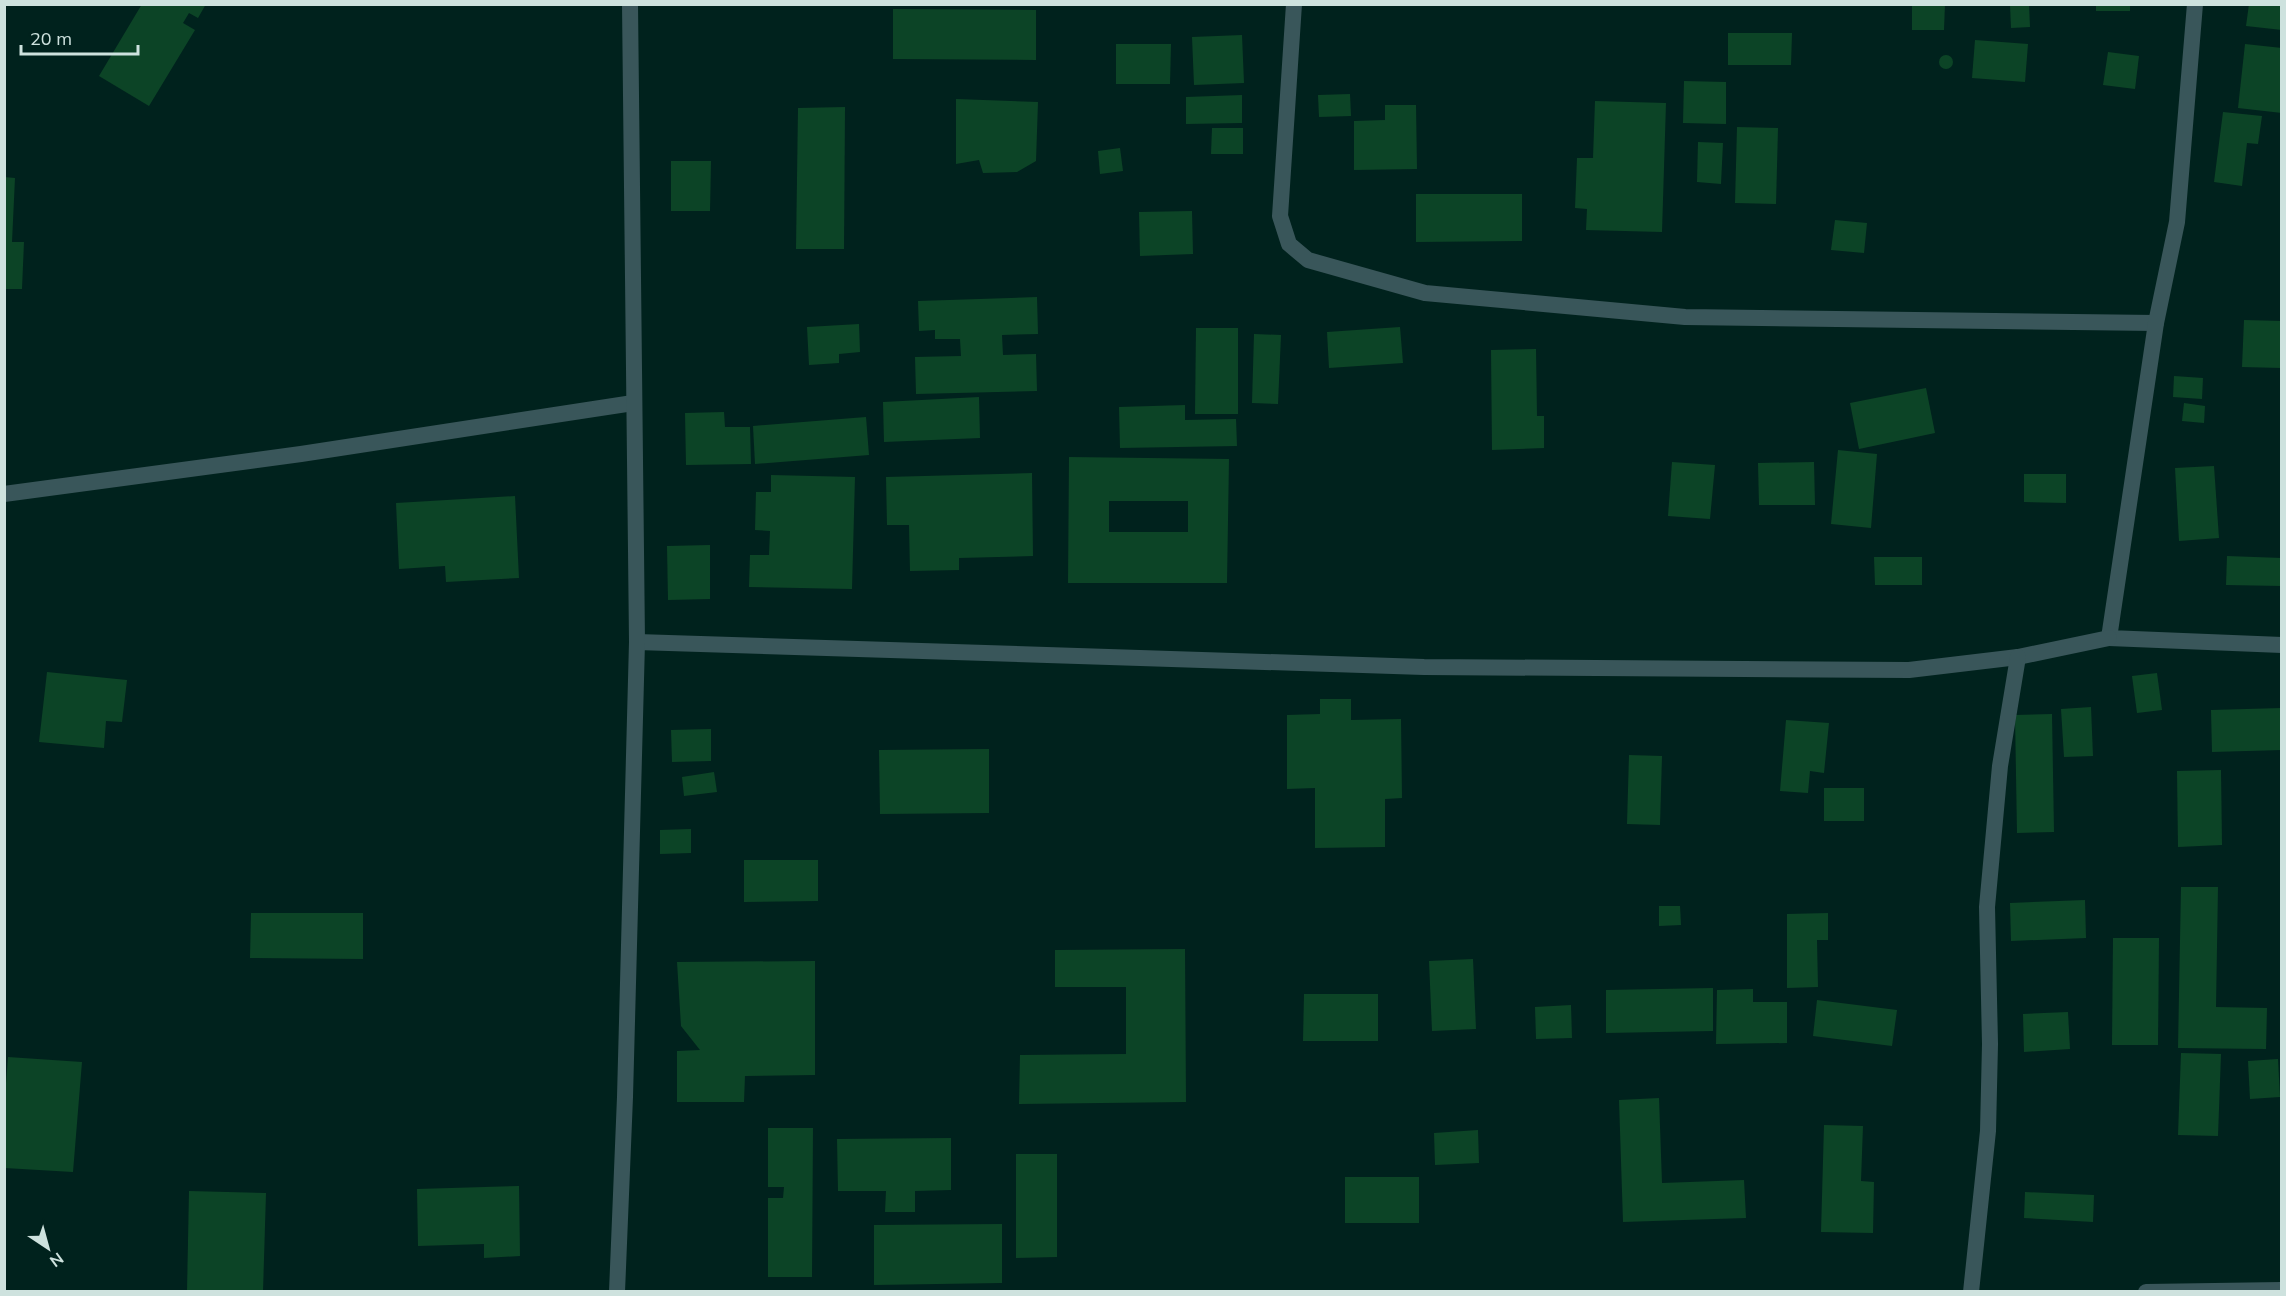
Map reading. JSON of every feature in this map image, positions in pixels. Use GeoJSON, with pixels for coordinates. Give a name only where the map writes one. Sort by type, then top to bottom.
{"type":"FeatureCollection","features":[{"type":"Feature","properties":{"kind":"street"},"geometry":{"type":"LineString","coordinates":[[617,1292],[626,1073],[637,642],[630,4]]}},
{"type":"Feature","properties":{"kind":"street"},"geometry":{"type":"LineString","coordinates":[[1294,4],[1280,216],[1289,244],[1308,260],[1425,292],[1684,317],[2156,323]]}},
{"type":"Feature","properties":{"kind":"street"},"geometry":{"type":"LineString","coordinates":[[2109,638],[2156,323],[2177,222],[2195,4]]}},
{"type":"Feature","properties":{"kind":"street"},"geometry":{"type":"LineString","coordinates":[[4,494],[301,454],[633,403]]}},
{"type":"Feature","properties":{"kind":"street"},"geometry":{"type":"LineString","coordinates":[[637,642],[1424,667],[1909,670],[2018,657],[2109,638],[2282,645]]}},
{"type":"Feature","properties":{"kind":"street"},"geometry":{"type":"LineString","coordinates":[[1971,1292],[1988,1131],[1990,1044],[1987,907],[2000,766],[2018,657]]}},
{"type":"Feature","properties":{"kind":"street"},"geometry":{"type":"LineString","coordinates":[[2146,1292],[2282,1290]]}},
{"type":"Feature","properties":{"kind":"building"},"geometry":{"type":"Polygon","coordinates":[[[142,4],[206,4],[198,18],[189,13],[183,23],[195,30],[149,106],[99,76],[142,4]]]}},
{"type":"Feature","properties":{"kind":"building"},"geometry":{"type":"Polygon","coordinates":[[[1912,4],[1945,4],[1944,30],[1912,30],[1912,4]]]}},
{"type":"Feature","properties":{"kind":"building"},"geometry":{"type":"Polygon","coordinates":[[[2029,4],[2030,27],[2011,28],[2010,5],[2029,4]]]}},
{"type":"Feature","properties":{"kind":"building"},"geometry":{"type":"Polygon","coordinates":[[[2096,4],[2130,4],[2130,11],[2096,11],[2096,4]]]}},
{"type":"Feature","properties":{"kind":"building"},"geometry":{"type":"Polygon","coordinates":[[[2249,4],[2282,4],[2282,30],[2246,26],[2249,4]]]}},
{"type":"Feature","properties":{"kind":"building"},"geometry":{"type":"Polygon","coordinates":[[[893,9],[1036,10],[1036,60],[893,59],[893,9]]]}},
{"type":"Feature","properties":{"kind":"building"},"geometry":{"type":"Polygon","coordinates":[[[1728,33],[1792,33],[1791,65],[1728,65],[1728,33]]]}},
{"type":"Feature","properties":{"kind":"building"},"geometry":{"type":"Polygon","coordinates":[[[1242,35],[1244,83],[1194,85],[1192,37],[1242,35]]]}},
{"type":"Feature","properties":{"kind":"building"},"geometry":{"type":"Polygon","coordinates":[[[1975,40],[2028,44],[2025,82],[1972,78],[1975,40]]]}},
{"type":"Feature","properties":{"kind":"building"},"geometry":{"type":"Polygon","coordinates":[[[1116,44],[1171,44],[1170,84],[1116,84],[1116,44]]]}},
{"type":"Feature","properties":{"kind":"building"},"geometry":{"type":"Polygon","coordinates":[[[2245,44],[2282,48],[2282,113],[2238,108],[2245,44]]]}},
{"type":"Feature","properties":{"kind":"building"},"geometry":{"type":"Polygon","coordinates":[[[2108,52],[2139,56],[2135,89],[2103,85],[2108,52]]]}},
{"type":"Feature","properties":{"kind":"building"},"geometry":{"type":"Polygon","coordinates":[[[1943,55],[1949,55],[1953,62],[1949,69],[1943,69],[1939,65],[1939,59],[1943,55]]]}},
{"type":"Feature","properties":{"kind":"building"},"geometry":{"type":"Polygon","coordinates":[[[1684,81],[1726,82],[1726,124],[1683,123],[1684,81]]]}},
{"type":"Feature","properties":{"kind":"building"},"geometry":{"type":"Polygon","coordinates":[[[1350,94],[1351,116],[1319,117],[1318,95],[1350,94]]]}},
{"type":"Feature","properties":{"kind":"building"},"geometry":{"type":"Polygon","coordinates":[[[1242,95],[1242,123],[1186,124],[1186,97],[1242,95]]]}},
{"type":"Feature","properties":{"kind":"building"},"geometry":{"type":"Polygon","coordinates":[[[956,99],[1038,102],[1036,161],[1017,172],[983,173],[979,160],[956,164],[956,99]]]}},
{"type":"Feature","properties":{"kind":"building"},"geometry":{"type":"Polygon","coordinates":[[[1595,101],[1666,103],[1662,232],[1586,230],[1587,209],[1575,208],[1577,158],[1593,158],[1595,101]]]}},
{"type":"Feature","properties":{"kind":"building"},"geometry":{"type":"Polygon","coordinates":[[[1385,105],[1416,105],[1417,169],[1354,170],[1354,121],[1385,120],[1385,105]]]}},
{"type":"Feature","properties":{"kind":"building"},"geometry":{"type":"Polygon","coordinates":[[[845,107],[844,249],[796,249],[798,108],[845,107]]]}},
{"type":"Feature","properties":{"kind":"building"},"geometry":{"type":"Polygon","coordinates":[[[2223,112],[2262,116],[2258,144],[2247,143],[2242,186],[2214,182],[2223,112]]]}},
{"type":"Feature","properties":{"kind":"building"},"geometry":{"type":"Polygon","coordinates":[[[1737,127],[1778,128],[1776,204],[1735,203],[1737,127]]]}},
{"type":"Feature","properties":{"kind":"building"},"geometry":{"type":"Polygon","coordinates":[[[1212,128],[1243,128],[1243,154],[1211,154],[1212,128]]]}},
{"type":"Feature","properties":{"kind":"building"},"geometry":{"type":"Polygon","coordinates":[[[1698,142],[1723,143],[1721,184],[1697,182],[1698,142]]]}},
{"type":"Feature","properties":{"kind":"building"},"geometry":{"type":"Polygon","coordinates":[[[1120,148],[1123,171],[1100,174],[1098,151],[1120,148]]]}},
{"type":"Feature","properties":{"kind":"building"},"geometry":{"type":"Polygon","coordinates":[[[671,161],[711,161],[710,211],[671,211],[671,161]]]}},
{"type":"Feature","properties":{"kind":"building"},"geometry":{"type":"Polygon","coordinates":[[[4,177],[15,178],[12,242],[24,242],[22,289],[4,289],[4,177]]]}},
{"type":"Feature","properties":{"kind":"building"},"geometry":{"type":"Polygon","coordinates":[[[1416,194],[1522,194],[1522,241],[1416,242],[1416,194]]]}},
{"type":"Feature","properties":{"kind":"building"},"geometry":{"type":"Polygon","coordinates":[[[1192,211],[1193,254],[1140,256],[1139,212],[1192,211]]]}},
{"type":"Feature","properties":{"kind":"building"},"geometry":{"type":"Polygon","coordinates":[[[1835,220],[1867,223],[1864,253],[1831,250],[1835,220]]]}},
{"type":"Feature","properties":{"kind":"building"},"geometry":{"type":"Polygon","coordinates":[[[1037,297],[1038,334],[1002,335],[1003,355],[1036,354],[1037,391],[916,394],[915,357],[961,356],[960,339],[935,339],[935,330],[919,331],[918,301],[1037,297]]]}},
{"type":"Feature","properties":{"kind":"building"},"geometry":{"type":"Polygon","coordinates":[[[2244,320],[2282,321],[2282,368],[2242,367],[2244,320]]]}},
{"type":"Feature","properties":{"kind":"building"},"geometry":{"type":"Polygon","coordinates":[[[859,324],[860,352],[839,354],[839,363],[809,365],[807,327],[859,324]]]}},
{"type":"Feature","properties":{"kind":"building"},"geometry":{"type":"Polygon","coordinates":[[[1400,327],[1403,363],[1329,368],[1327,332],[1400,327]]]}},
{"type":"Feature","properties":{"kind":"building"},"geometry":{"type":"Polygon","coordinates":[[[1196,328],[1238,328],[1238,414],[1195,414],[1196,328]]]}},
{"type":"Feature","properties":{"kind":"building"},"geometry":{"type":"Polygon","coordinates":[[[1254,334],[1281,335],[1278,404],[1252,403],[1254,334]]]}},
{"type":"Feature","properties":{"kind":"building"},"geometry":{"type":"Polygon","coordinates":[[[1536,349],[1537,416],[1544,416],[1544,448],[1492,450],[1491,350],[1536,349]]]}},
{"type":"Feature","properties":{"kind":"building"},"geometry":{"type":"Polygon","coordinates":[[[2174,376],[2203,378],[2202,399],[2173,397],[2174,376]]]}},
{"type":"Feature","properties":{"kind":"building"},"geometry":{"type":"Polygon","coordinates":[[[1926,388],[1935,433],[1859,449],[1850,403],[1926,388]]]}},
{"type":"Feature","properties":{"kind":"building"},"geometry":{"type":"Polygon","coordinates":[[[979,397],[980,438],[884,442],[883,402],[979,397]]]}},
{"type":"Feature","properties":{"kind":"building"},"geometry":{"type":"Polygon","coordinates":[[[2184,403],[2205,406],[2204,423],[2182,421],[2184,403]]]}},
{"type":"Feature","properties":{"kind":"building"},"geometry":{"type":"Polygon","coordinates":[[[1185,405],[1185,420],[1236,419],[1237,446],[1120,448],[1119,407],[1185,405]]]}},
{"type":"Feature","properties":{"kind":"building"},"geometry":{"type":"Polygon","coordinates":[[[724,412],[725,427],[750,427],[751,464],[686,465],[685,413],[724,412]]]}},
{"type":"Feature","properties":{"kind":"building"},"geometry":{"type":"Polygon","coordinates":[[[866,417],[869,455],[755,464],[753,426],[866,417]]]}},
{"type":"Feature","properties":{"kind":"building"},"geometry":{"type":"Polygon","coordinates":[[[1838,450],[1877,454],[1871,528],[1831,524],[1838,450]]]}},
{"type":"Feature","properties":{"kind":"building"},"geometry":{"type":"Polygon","coordinates":[[[1069,457],[1229,459],[1227,583],[1068,583],[1069,457]],[[1109,501],[1109,532],[1188,532],[1188,501],[1109,501]]]}},
{"type":"Feature","properties":{"kind":"building"},"geometry":{"type":"Polygon","coordinates":[[[1672,462],[1715,465],[1710,519],[1668,516],[1672,462]]]}},
{"type":"Feature","properties":{"kind":"building"},"geometry":{"type":"Polygon","coordinates":[[[1814,462],[1815,505],[1759,505],[1758,463],[1814,462]]]}},
{"type":"Feature","properties":{"kind":"building"},"geometry":{"type":"Polygon","coordinates":[[[2214,466],[2219,538],[2179,541],[2175,468],[2214,466]]]}},
{"type":"Feature","properties":{"kind":"building"},"geometry":{"type":"Polygon","coordinates":[[[1032,473],[1033,556],[959,558],[959,570],[910,571],[909,525],[887,525],[886,477],[1032,473]]]}},
{"type":"Feature","properties":{"kind":"building"},"geometry":{"type":"Polygon","coordinates":[[[2024,474],[2066,474],[2066,503],[2024,502],[2024,474]]]}},
{"type":"Feature","properties":{"kind":"building"},"geometry":{"type":"Polygon","coordinates":[[[771,475],[855,477],[852,589],[749,587],[750,555],[769,555],[770,531],[755,530],[756,492],[771,492],[771,475]]]}},
{"type":"Feature","properties":{"kind":"building"},"geometry":{"type":"Polygon","coordinates":[[[515,496],[519,578],[446,582],[445,566],[399,569],[396,503],[515,496]]]}},
{"type":"Feature","properties":{"kind":"building"},"geometry":{"type":"Polygon","coordinates":[[[710,545],[710,599],[668,600],[667,546],[710,545]]]}},
{"type":"Feature","properties":{"kind":"building"},"geometry":{"type":"Polygon","coordinates":[[[2227,556],[2282,558],[2282,586],[2226,585],[2227,556]]]}},
{"type":"Feature","properties":{"kind":"building"},"geometry":{"type":"Polygon","coordinates":[[[1874,557],[1922,557],[1922,585],[1875,585],[1874,557]]]}},
{"type":"Feature","properties":{"kind":"building"},"geometry":{"type":"Polygon","coordinates":[[[47,672],[127,680],[122,722],[106,721],[104,748],[39,742],[47,672]]]}},
{"type":"Feature","properties":{"kind":"building"},"geometry":{"type":"Polygon","coordinates":[[[2157,673],[2162,710],[2137,713],[2132,676],[2157,673]]]}},
{"type":"Feature","properties":{"kind":"building"},"geometry":{"type":"Polygon","coordinates":[[[1320,699],[1351,699],[1351,720],[1401,719],[1402,798],[1385,799],[1385,847],[1315,848],[1315,788],[1287,789],[1287,715],[1320,714],[1320,699]]]}},
{"type":"Feature","properties":{"kind":"building"},"geometry":{"type":"Polygon","coordinates":[[[2091,707],[2093,756],[2064,757],[2061,709],[2091,707]]]}},
{"type":"Feature","properties":{"kind":"building"},"geometry":{"type":"Polygon","coordinates":[[[2282,708],[2282,750],[2212,752],[2211,710],[2282,708]]]}},
{"type":"Feature","properties":{"kind":"building"},"geometry":{"type":"Polygon","coordinates":[[[2052,714],[2054,832],[2017,833],[2015,715],[2052,714]]]}},
{"type":"Feature","properties":{"kind":"building"},"geometry":{"type":"Polygon","coordinates":[[[1786,720],[1829,723],[1824,773],[1810,771],[1808,793],[1780,791],[1786,720]]]}},
{"type":"Feature","properties":{"kind":"building"},"geometry":{"type":"Polygon","coordinates":[[[711,729],[711,761],[672,762],[671,730],[711,729]]]}},
{"type":"Feature","properties":{"kind":"building"},"geometry":{"type":"Polygon","coordinates":[[[989,749],[989,813],[880,814],[879,750],[989,749]]]}},
{"type":"Feature","properties":{"kind":"building"},"geometry":{"type":"Polygon","coordinates":[[[1629,755],[1662,756],[1660,825],[1627,824],[1629,755]]]}},
{"type":"Feature","properties":{"kind":"building"},"geometry":{"type":"Polygon","coordinates":[[[2221,770],[2222,845],[2178,847],[2177,771],[2221,770]]]}},
{"type":"Feature","properties":{"kind":"building"},"geometry":{"type":"Polygon","coordinates":[[[714,772],[717,792],[684,796],[682,777],[714,772]]]}},
{"type":"Feature","properties":{"kind":"building"},"geometry":{"type":"Polygon","coordinates":[[[1824,788],[1864,788],[1864,821],[1824,821],[1824,788]]]}},
{"type":"Feature","properties":{"kind":"building"},"geometry":{"type":"Polygon","coordinates":[[[691,829],[691,853],[660,854],[660,830],[691,829]]]}},
{"type":"Feature","properties":{"kind":"building"},"geometry":{"type":"Polygon","coordinates":[[[744,860],[818,860],[818,901],[744,902],[744,860]]]}},
{"type":"Feature","properties":{"kind":"building"},"geometry":{"type":"Polygon","coordinates":[[[2181,887],[2218,887],[2216,1007],[2267,1008],[2266,1049],[2178,1048],[2181,887]]]}},
{"type":"Feature","properties":{"kind":"building"},"geometry":{"type":"Polygon","coordinates":[[[2085,900],[2086,938],[2011,941],[2010,903],[2085,900]]]}},
{"type":"Feature","properties":{"kind":"building"},"geometry":{"type":"Polygon","coordinates":[[[1659,906],[1680,906],[1681,925],[1659,926],[1659,906]]]}},
{"type":"Feature","properties":{"kind":"building"},"geometry":{"type":"Polygon","coordinates":[[[251,913],[363,913],[363,959],[250,958],[251,913]]]}},
{"type":"Feature","properties":{"kind":"building"},"geometry":{"type":"Polygon","coordinates":[[[1828,913],[1828,940],[1817,940],[1818,987],[1787,988],[1787,914],[1828,913]]]}},
{"type":"Feature","properties":{"kind":"building"},"geometry":{"type":"Polygon","coordinates":[[[2113,938],[2159,938],[2158,1045],[2112,1045],[2113,938]]]}},
{"type":"Feature","properties":{"kind":"building"},"geometry":{"type":"Polygon","coordinates":[[[1185,949],[1186,1102],[1019,1104],[1020,1055],[1126,1054],[1126,987],[1055,987],[1055,950],[1185,949]]]}},
{"type":"Feature","properties":{"kind":"building"},"geometry":{"type":"Polygon","coordinates":[[[1473,959],[1476,1029],[1432,1031],[1429,961],[1473,959]]]}},
{"type":"Feature","properties":{"kind":"building"},"geometry":{"type":"Polygon","coordinates":[[[815,961],[815,1075],[745,1076],[744,1102],[677,1102],[677,1051],[700,1050],[681,1026],[677,962],[815,961]]]}},
{"type":"Feature","properties":{"kind":"building"},"geometry":{"type":"Polygon","coordinates":[[[1713,988],[1713,1031],[1606,1033],[1606,990],[1713,988]]]}},
{"type":"Feature","properties":{"kind":"building"},"geometry":{"type":"Polygon","coordinates":[[[1753,989],[1753,1002],[1787,1002],[1787,1043],[1716,1044],[1717,990],[1753,989]]]}},
{"type":"Feature","properties":{"kind":"building"},"geometry":{"type":"Polygon","coordinates":[[[1304,994],[1378,994],[1378,1041],[1303,1041],[1304,994]]]}},
{"type":"Feature","properties":{"kind":"building"},"geometry":{"type":"Polygon","coordinates":[[[1817,1000],[1897,1010],[1892,1046],[1813,1036],[1817,1000]]]}},
{"type":"Feature","properties":{"kind":"building"},"geometry":{"type":"Polygon","coordinates":[[[1571,1005],[1572,1038],[1536,1039],[1535,1007],[1571,1005]]]}},
{"type":"Feature","properties":{"kind":"building"},"geometry":{"type":"Polygon","coordinates":[[[2068,1012],[2070,1049],[2024,1052],[2023,1014],[2068,1012]]]}},
{"type":"Feature","properties":{"kind":"building"},"geometry":{"type":"Polygon","coordinates":[[[2181,1053],[2221,1054],[2218,1136],[2178,1135],[2181,1053]]]}},
{"type":"Feature","properties":{"kind":"building"},"geometry":{"type":"Polygon","coordinates":[[[8,1057],[82,1062],[73,1172],[5,1168],[5,1083],[8,1057]]]}},
{"type":"Feature","properties":{"kind":"building"},"geometry":{"type":"Polygon","coordinates":[[[2278,1059],[2280,1097],[2250,1099],[2248,1061],[2278,1059]]]}},
{"type":"Feature","properties":{"kind":"building"},"geometry":{"type":"Polygon","coordinates":[[[1659,1098],[1662,1183],[1744,1180],[1746,1218],[1623,1222],[1619,1100],[1659,1098]]]}},
{"type":"Feature","properties":{"kind":"building"},"geometry":{"type":"Polygon","coordinates":[[[1824,1125],[1863,1126],[1861,1181],[1874,1182],[1873,1233],[1821,1232],[1824,1125]]]}},
{"type":"Feature","properties":{"kind":"building"},"geometry":{"type":"Polygon","coordinates":[[[768,1128],[813,1128],[812,1277],[768,1277],[768,1198],[783,1198],[784,1187],[768,1187],[768,1128]]]}},
{"type":"Feature","properties":{"kind":"building"},"geometry":{"type":"Polygon","coordinates":[[[1478,1130],[1479,1163],[1435,1165],[1434,1133],[1478,1130]]]}},
{"type":"Feature","properties":{"kind":"building"},"geometry":{"type":"Polygon","coordinates":[[[951,1138],[951,1190],[915,1191],[915,1212],[885,1212],[886,1191],[838,1191],[837,1139],[951,1138]]]}},
{"type":"Feature","properties":{"kind":"building"},"geometry":{"type":"Polygon","coordinates":[[[1016,1154],[1057,1154],[1057,1257],[1016,1258],[1016,1154]]]}},
{"type":"Feature","properties":{"kind":"building"},"geometry":{"type":"Polygon","coordinates":[[[1345,1177],[1419,1177],[1419,1223],[1345,1223],[1345,1177]]]}},
{"type":"Feature","properties":{"kind":"building"},"geometry":{"type":"Polygon","coordinates":[[[519,1186],[520,1256],[484,1258],[484,1244],[418,1246],[417,1189],[519,1186]]]}},
{"type":"Feature","properties":{"kind":"building"},"geometry":{"type":"Polygon","coordinates":[[[189,1191],[266,1193],[263,1292],[187,1292],[189,1191]]]}},
{"type":"Feature","properties":{"kind":"building"},"geometry":{"type":"Polygon","coordinates":[[[2025,1192],[2094,1195],[2093,1222],[2024,1218],[2025,1192]]]}},
{"type":"Feature","properties":{"kind":"building"},"geometry":{"type":"Polygon","coordinates":[[[1002,1224],[1002,1283],[874,1285],[874,1225],[1002,1224]]]}}]}
